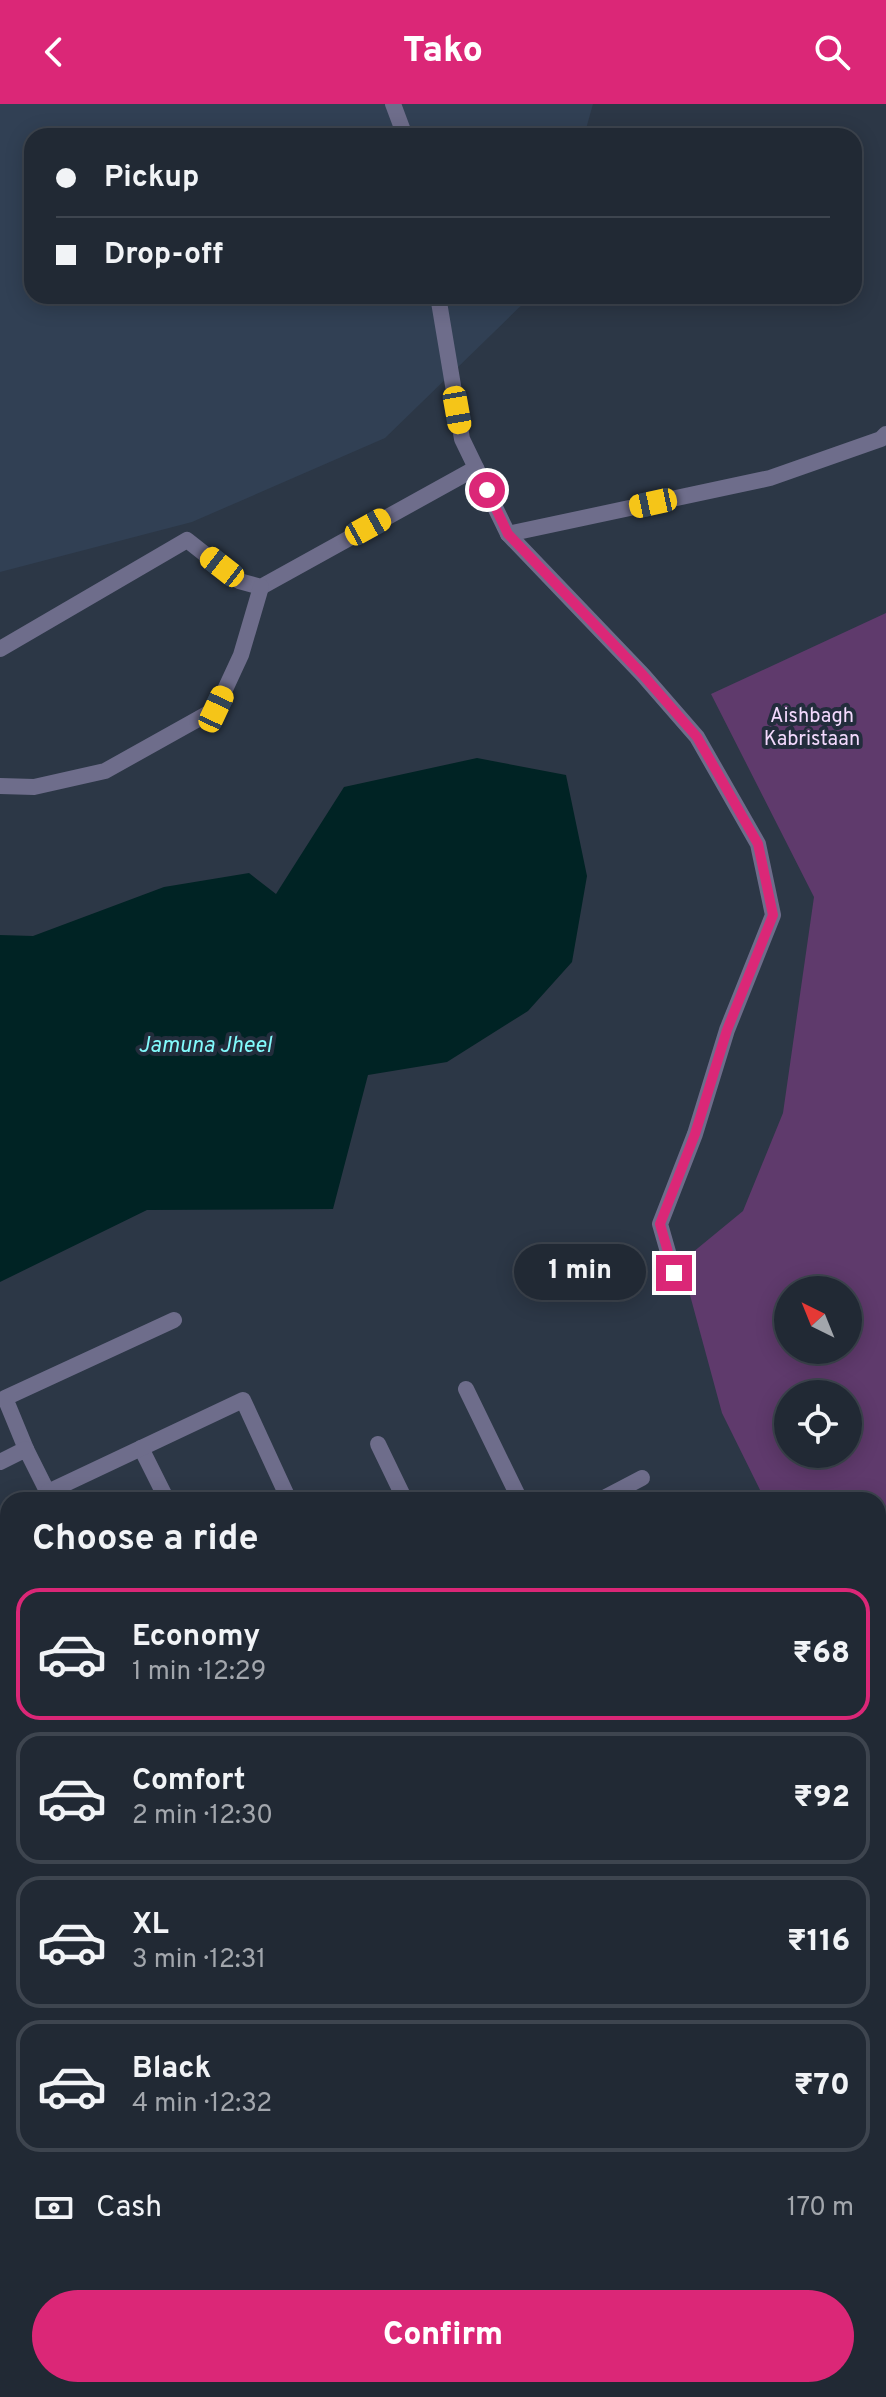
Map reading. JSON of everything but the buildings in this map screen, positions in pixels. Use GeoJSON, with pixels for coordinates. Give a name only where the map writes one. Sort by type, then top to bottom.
{"type":"FeatureCollection","features":[{"type":"Feature","properties":{"kind":"street"},"geometry":{"type":"LineString","coordinates":[[393,104],[402,128]]}},
{"type":"Feature","properties":{"kind":"street"},"geometry":{"type":"LineString","coordinates":[[439,304],[462,439],[508,534],[643,675],[697,737],[758,844],[773,915],[727,1030],[695,1134],[660,1224],[674,1273]]}},
{"type":"Feature","properties":{"kind":"street"},"geometry":{"type":"LineString","coordinates":[[508,534],[770,478],[881,439],[886,434]]}},
{"type":"Feature","properties":{"kind":"street"},"geometry":{"type":"LineString","coordinates":[[0,649],[187,540],[239,581],[261,587],[476,468]]}},
{"type":"Feature","properties":{"kind":"street"},"geometry":{"type":"LineString","coordinates":[[0,786],[34,787],[105,771],[216,709],[241,655],[261,587]]}},
{"type":"Feature","properties":{"kind":"street"},"geometry":{"type":"LineString","coordinates":[[48,1492],[5,1398],[174,1320]]}},
{"type":"Feature","properties":{"kind":"street"},"geometry":{"type":"LineString","coordinates":[[466,1389],[516,1492]]}},
{"type":"Feature","properties":{"kind":"street"},"geometry":{"type":"LineString","coordinates":[[58,1492],[243,1400],[285,1492]]}},
{"type":"Feature","properties":{"kind":"street"},"geometry":{"type":"LineString","coordinates":[[378,1444],[399,1492]]}},
{"type":"Feature","properties":{"kind":"street"},"geometry":{"type":"LineString","coordinates":[[141,1448],[163,1492]]}},
{"type":"Feature","properties":{"kind":"street"},"geometry":{"type":"LineString","coordinates":[[0,1462],[26,1449]]}},
{"type":"Feature","properties":{"kind":"street"},"geometry":{"type":"LineString","coordinates":[[615,1492],[642,1478]]}},
{"type":"Feature","properties":{"kind":"shaded area"},"geometry":{"type":"Polygon","coordinates":[[[0,104],[593,104],[586,128],[24,128],[24,304],[523,304],[385,438],[192,522],[0,572],[0,104]]]}},
{"type":"Feature","properties":{"kind":"green space","name":"Aishbagh Kabristaan"},"geometry":{"type":"Polygon","coordinates":[[[886,613],[886,1492],[761,1492],[722,1413],[681,1262],[743,1211],[783,1113],[814,897],[711,694],[886,613]]]}},
{"type":"Feature","properties":{"kind":"water","name":"Jamuna Jheel"},"geometry":{"type":"Polygon","coordinates":[[[477,758],[566,775],[587,876],[572,962],[528,1011],[447,1062],[368,1075],[333,1209],[147,1210],[0,1282],[0,935],[33,936],[164,887],[249,873],[276,894],[344,787],[477,758]]]}},
{"type":"Feature","properties":{"kind":"route"},"geometry":{"type":"LineString","coordinates":[[487,490],[508,534],[643,675],[697,737],[758,844],[773,915],[727,1030],[695,1134],[660,1224],[674,1273]]}}]}
